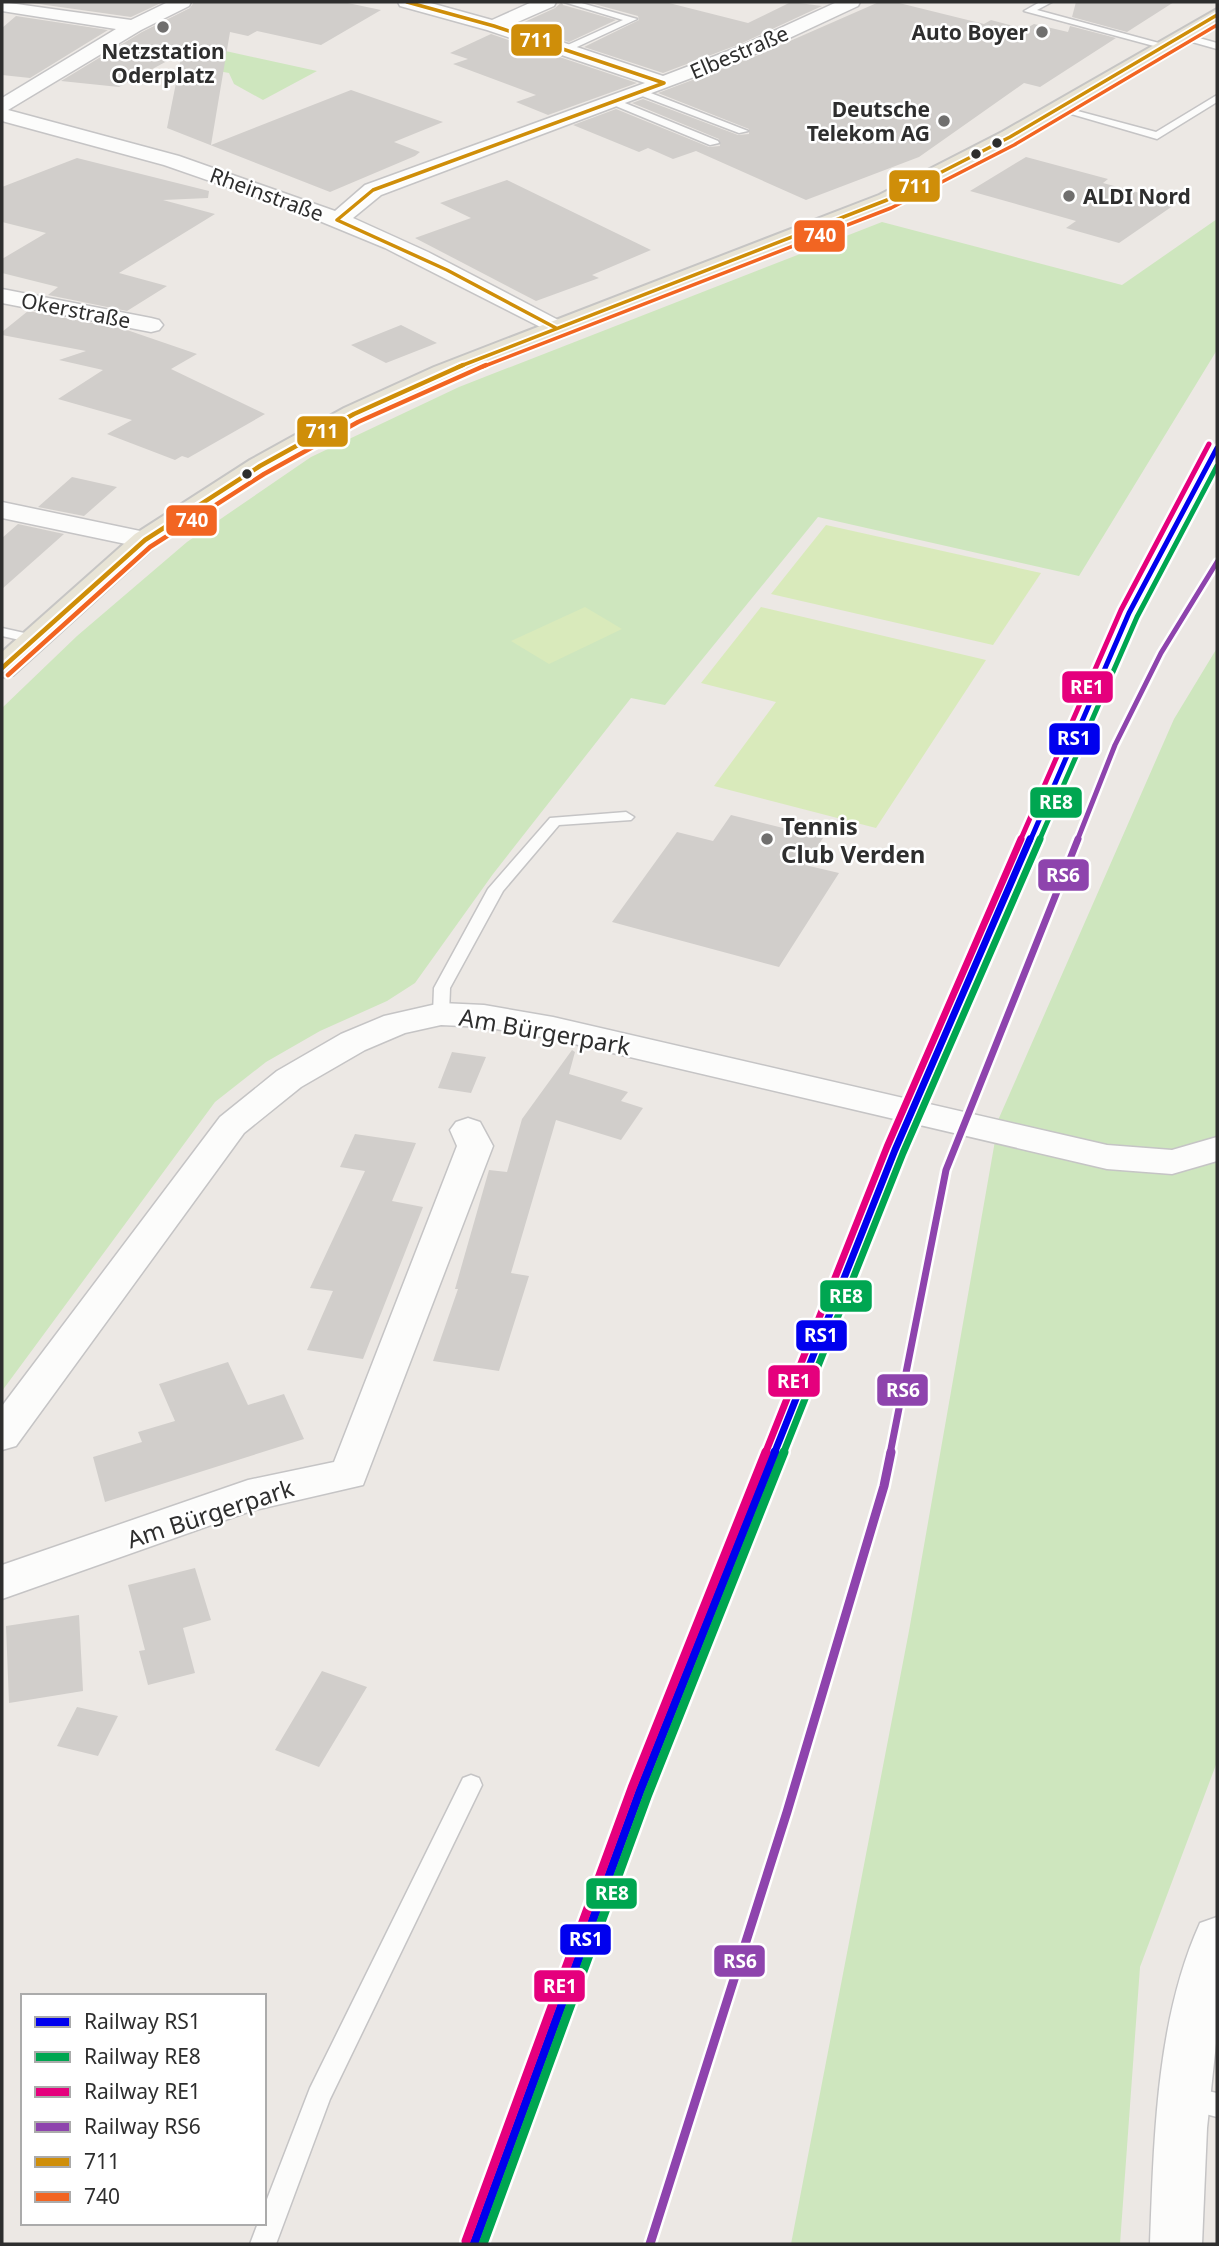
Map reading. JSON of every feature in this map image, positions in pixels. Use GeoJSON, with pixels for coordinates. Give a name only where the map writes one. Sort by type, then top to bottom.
{"type":"FeatureCollection","features":[{"type":"Feature","properties":{"kind":"main road"},"geometry":{"type":"LineString","coordinates":[[2,668],[145,540],[250,472],[354,414],[443,373],[887,200],[977,156],[1217,15]]}},
{"type":"Feature","properties":{"kind":"street"},"geometry":{"type":"LineString","coordinates":[[2,106],[134,26],[182,2]]}},
{"type":"Feature","properties":{"kind":"street"},"geometry":{"type":"LineString","coordinates":[[407,2],[494,26],[664,83]]}},
{"type":"Feature","properties":{"kind":"street"},"geometry":{"type":"LineString","coordinates":[[494,26],[547,2]]}},
{"type":"Feature","properties":{"kind":"street","name":"Elbestraße"},"geometry":{"type":"LineString","coordinates":[[337,219],[373,190],[615,102],[748,50],[850,2]]}},
{"type":"Feature","properties":{"kind":"street"},"geometry":{"type":"LineString","coordinates":[[2,5],[134,26]]}},
{"type":"Feature","properties":{"kind":"street","name":"Rheinstraße"},"geometry":{"type":"LineString","coordinates":[[2,115],[153,153],[337,219],[447,270],[556,328]]}},
{"type":"Feature","properties":{"kind":"street","name":"Okerstraße"},"geometry":{"type":"LineString","coordinates":[[2,296],[151,324]]}},
{"type":"Feature","properties":{"kind":"street"},"geometry":{"type":"LineString","coordinates":[[2,510],[145,540]]}},
{"type":"Feature","properties":{"kind":"street","name":"Am Bürgerpark"},"geometry":{"type":"LineString","coordinates":[[2,1435],[232,1125],[289,1079],[353,1042],[396,1024],[441,1014],[484,1016],[553,1028],[1107,1157],[1172,1162],[1217,1149]]}},
{"type":"Feature","properties":{"kind":"street","name":"Am Bürgerpark"},"geometry":{"type":"LineString","coordinates":[[2,1582],[248,1496],[349,1474],[475,1146],[468,1130]]}},
{"type":"Feature","properties":{"kind":"street"},"geometry":{"type":"LineString","coordinates":[[1176,2244],[1201,2102],[1203,1978],[1217,1938]]}},
{"type":"Feature","properties":{"kind":"lane"},"geometry":{"type":"LineString","coordinates":[[564,50],[632,19],[568,2]]}},
{"type":"Feature","properties":{"kind":"lane"},"geometry":{"type":"LineString","coordinates":[[1047,2],[1029,12],[1173,41],[1217,46]]}},
{"type":"Feature","properties":{"kind":"lane"},"geometry":{"type":"LineString","coordinates":[[640,92],[743,131]]}},
{"type":"Feature","properties":{"kind":"lane"},"geometry":{"type":"LineString","coordinates":[[1059,109],[1157,136],[1217,98]]}},
{"type":"Feature","properties":{"kind":"lane"},"geometry":{"type":"LineString","coordinates":[[615,102],[715,143]]}},
{"type":"Feature","properties":{"kind":"lane"},"geometry":{"type":"LineString","coordinates":[[2,632],[33,639]]}},
{"type":"Feature","properties":{"kind":"lane"},"geometry":{"type":"LineString","coordinates":[[441,1014],[442,988],[496,889],[532,845],[555,821],[626,817]]}},
{"type":"Feature","properties":{"kind":"lane"},"geometry":{"type":"LineString","coordinates":[[263,2244],[318,2096],[471,1785]]}},
{"type":"Feature","properties":{"kind":"green space"},"geometry":{"type":"Polygon","coordinates":[[[221,50],[317,71],[263,100],[234,84],[229,73],[186,65],[221,50]]]}},
{"type":"Feature","properties":{"kind":"green space"},"geometry":{"type":"Polygon","coordinates":[[[1217,219],[1217,350],[1079,576],[818,517],[665,705],[631,698],[493,874],[415,983],[387,1001],[320,1031],[266,1062],[215,1102],[2,1391],[2,708],[77,636],[187,542],[311,457],[459,387],[882,222],[1122,285],[1217,219]]]}},
{"type":"Feature","properties":{"kind":"green space"},"geometry":{"type":"Polygon","coordinates":[[[826,525],[1041,573],[993,645],[771,594],[826,525]]]}},
{"type":"Feature","properties":{"kind":"green space"},"geometry":{"type":"Polygon","coordinates":[[[585,607],[622,629],[549,664],[511,641],[585,607]]]}},
{"type":"Feature","properties":{"kind":"green space"},"geometry":{"type":"Polygon","coordinates":[[[761,607],[986,660],[876,828],[714,786],[776,702],[701,683],[761,607]]]}},
{"type":"Feature","properties":{"kind":"green space"},"geometry":{"type":"Polygon","coordinates":[[[1217,648],[1217,1762],[1140,1967],[1120,2244],[791,2244],[909,1631],[999,1118],[1174,719],[1217,648]]]}},
{"type":"Feature","properties":{"kind":"building"},"geometry":{"type":"Polygon","coordinates":[[[163,2],[131,17],[32,3],[163,2]]]}},
{"type":"Feature","properties":{"kind":"building"},"geometry":{"type":"Polygon","coordinates":[[[194,2],[343,2],[381,10],[321,45],[257,31],[248,36],[230,32],[211,145],[351,90],[443,122],[394,142],[420,152],[415,156],[330,192],[167,128],[182,53],[119,87],[61,81],[142,32],[190,8],[194,2]]]}},
{"type":"Feature","properties":{"kind":"building"},"geometry":{"type":"Polygon","coordinates":[[[562,2],[563,5],[616,20],[569,42],[518,25],[562,2]]]}},
{"type":"Feature","properties":{"kind":"building"},"geometry":{"type":"Polygon","coordinates":[[[587,2],[665,2],[748,23],[791,2],[822,6],[740,44],[663,73],[584,47],[639,20],[638,16],[587,2]]]}},
{"type":"Feature","properties":{"kind":"building"},"geometry":{"type":"Polygon","coordinates":[[[879,2],[895,2],[984,24],[991,20],[1025,29],[1034,24],[1068,32],[1070,26],[1116,38],[1040,87],[1024,83],[919,157],[806,200],[696,151],[673,159],[648,148],[639,152],[573,125],[616,109],[709,147],[720,146],[719,139],[632,103],[643,99],[738,135],[749,134],[749,129],[658,93],[756,56],[879,2]]]}},
{"type":"Feature","properties":{"kind":"building"},"geometry":{"type":"Polygon","coordinates":[[[1076,2],[1174,2],[1127,32],[1072,17],[1076,2]]]}},
{"type":"Feature","properties":{"kind":"building"},"geometry":{"type":"Polygon","coordinates":[[[16,16],[108,30],[30,78],[2,75],[2,28],[16,16]]]}},
{"type":"Feature","properties":{"kind":"building"},"geometry":{"type":"Polygon","coordinates":[[[491,34],[637,83],[548,115],[516,102],[536,95],[453,64],[468,59],[450,53],[491,34]]]}},
{"type":"Feature","properties":{"kind":"building"},"geometry":{"type":"Polygon","coordinates":[[[1026,157],[1108,179],[1103,183],[1177,203],[1119,243],[1066,228],[1076,221],[970,191],[1026,157]]]}},
{"type":"Feature","properties":{"kind":"building"},"geometry":{"type":"Polygon","coordinates":[[[77,158],[209,191],[208,198],[163,200],[215,214],[119,273],[167,286],[127,311],[48,295],[58,287],[2,273],[2,259],[46,233],[2,222],[2,187],[77,158]]]}},
{"type":"Feature","properties":{"kind":"building"},"geometry":{"type":"Polygon","coordinates":[[[507,180],[651,250],[592,275],[599,278],[536,301],[415,238],[471,218],[440,203],[507,180]]]}},
{"type":"Feature","properties":{"kind":"building"},"geometry":{"type":"Polygon","coordinates":[[[28,311],[124,329],[197,354],[171,369],[265,414],[188,458],[182,456],[175,460],[107,434],[132,420],[58,399],[103,370],[59,360],[86,351],[2,335],[2,332],[28,311]]]}},
{"type":"Feature","properties":{"kind":"building"},"geometry":{"type":"Polygon","coordinates":[[[401,325],[437,343],[386,363],[351,345],[401,325]]]}},
{"type":"Feature","properties":{"kind":"building"},"geometry":{"type":"Polygon","coordinates":[[[72,477],[117,487],[84,516],[38,507],[72,477]]]}},
{"type":"Feature","properties":{"kind":"building"},"geometry":{"type":"Polygon","coordinates":[[[18,524],[64,534],[2,589],[2,538],[18,524]]]}},
{"type":"Feature","properties":{"kind":"building"},"geometry":{"type":"Polygon","coordinates":[[[731,815],[823,838],[805,865],[839,873],[779,967],[612,922],[677,832],[713,841],[731,815]]]}},
{"type":"Feature","properties":{"kind":"building"},"geometry":{"type":"Polygon","coordinates":[[[572,1050],[575,1052],[569,1074],[628,1092],[621,1101],[643,1108],[621,1140],[556,1120],[511,1273],[529,1276],[499,1371],[433,1361],[458,1289],[455,1289],[489,1170],[507,1172],[522,1119],[572,1050]]]}},
{"type":"Feature","properties":{"kind":"building"},"geometry":{"type":"Polygon","coordinates":[[[452,1052],[486,1057],[471,1093],[438,1088],[452,1052]]]}},
{"type":"Feature","properties":{"kind":"building"},"geometry":{"type":"Polygon","coordinates":[[[355,1134],[416,1143],[392,1201],[423,1207],[363,1359],[307,1350],[333,1291],[310,1288],[365,1171],[340,1167],[355,1134]]]}},
{"type":"Feature","properties":{"kind":"building"},"geometry":{"type":"Polygon","coordinates":[[[228,1362],[248,1405],[284,1394],[304,1439],[105,1502],[93,1457],[142,1442],[138,1432],[175,1421],[159,1384],[228,1362]]]}},
{"type":"Feature","properties":{"kind":"building"},"geometry":{"type":"Polygon","coordinates":[[[195,1568],[211,1620],[183,1628],[195,1673],[148,1685],[139,1651],[145,1650],[128,1585],[195,1568]]]}},
{"type":"Feature","properties":{"kind":"building"},"geometry":{"type":"Polygon","coordinates":[[[79,1615],[83,1691],[9,1703],[6,1626],[79,1615]]]}},
{"type":"Feature","properties":{"kind":"building"},"geometry":{"type":"Polygon","coordinates":[[[322,1671],[367,1687],[319,1767],[275,1750],[322,1671]]]}},
{"type":"Feature","properties":{"kind":"building"},"geometry":{"type":"Polygon","coordinates":[[[77,1707],[118,1716],[98,1756],[57,1746],[77,1707]]]}},
{"type":"Feature","properties":{"kind":"rail line","name":"RE1"},"geometry":{"type":"LineString","coordinates":[[466,2241],[632,1788],[887,1147],[1121,610],[1209,444]]}},
{"type":"Feature","properties":{"kind":"rail line","name":"RS1"},"geometry":{"type":"LineString","coordinates":[[474,2244],[640,1791],[895,1150],[1129,613],[1217,448]]}},
{"type":"Feature","properties":{"kind":"rail line","name":"RE8"},"geometry":{"type":"LineString","coordinates":[[483,2244],[648,1794],[903,1153],[1137,617],[1217,466]]}},
{"type":"Feature","properties":{"kind":"rail line","name":"RS6"},"geometry":{"type":"LineString","coordinates":[[650,2244],[787,1812],[884,1486],[946,1170],[1115,745],[1161,653],[1217,562]]}},
{"type":"Feature","properties":{"kind":"transit line","name":"711"},"geometry":{"type":"LineString","coordinates":[[407,2],[494,26],[664,83]]}},
{"type":"Feature","properties":{"kind":"transit line","name":"711"},"geometry":{"type":"LineString","coordinates":[[2,668],[145,540],[260,466],[354,414],[443,373],[887,200],[1010,137],[1217,15]]}},
{"type":"Feature","properties":{"kind":"transit line","name":"740"},"geometry":{"type":"LineString","coordinates":[[8,675],[150,547],[264,474],[358,422],[446,381],[891,208],[1014,145],[1217,25]]}},
{"type":"Feature","properties":{"kind":"transit line","name":"711"},"geometry":{"type":"LineString","coordinates":[[337,220],[373,190],[664,83]]}},
{"type":"Feature","properties":{"kind":"transit line","name":"711"},"geometry":{"type":"LineString","coordinates":[[337,220],[447,270],[556,328]]}},
{"type":"Feature","properties":{"kind":"place","name":"Netzstation Oderplatz"},"geometry":{"type":"Point","coordinates":[163,27]}},
{"type":"Feature","properties":{"kind":"place","name":"Auto Boyer"},"geometry":{"type":"Point","coordinates":[1042,32]}},
{"type":"Feature","properties":{"kind":"place","name":"Deutsche Telekom AG"},"geometry":{"type":"Point","coordinates":[944,121]}},
{"type":"Feature","properties":{"kind":"place","name":"ALDI Nord"},"geometry":{"type":"Point","coordinates":[1069,196]}},
{"type":"Feature","properties":{"kind":"place","name":"Tennis Club Verden"},"geometry":{"type":"Point","coordinates":[767,839]}}]}
